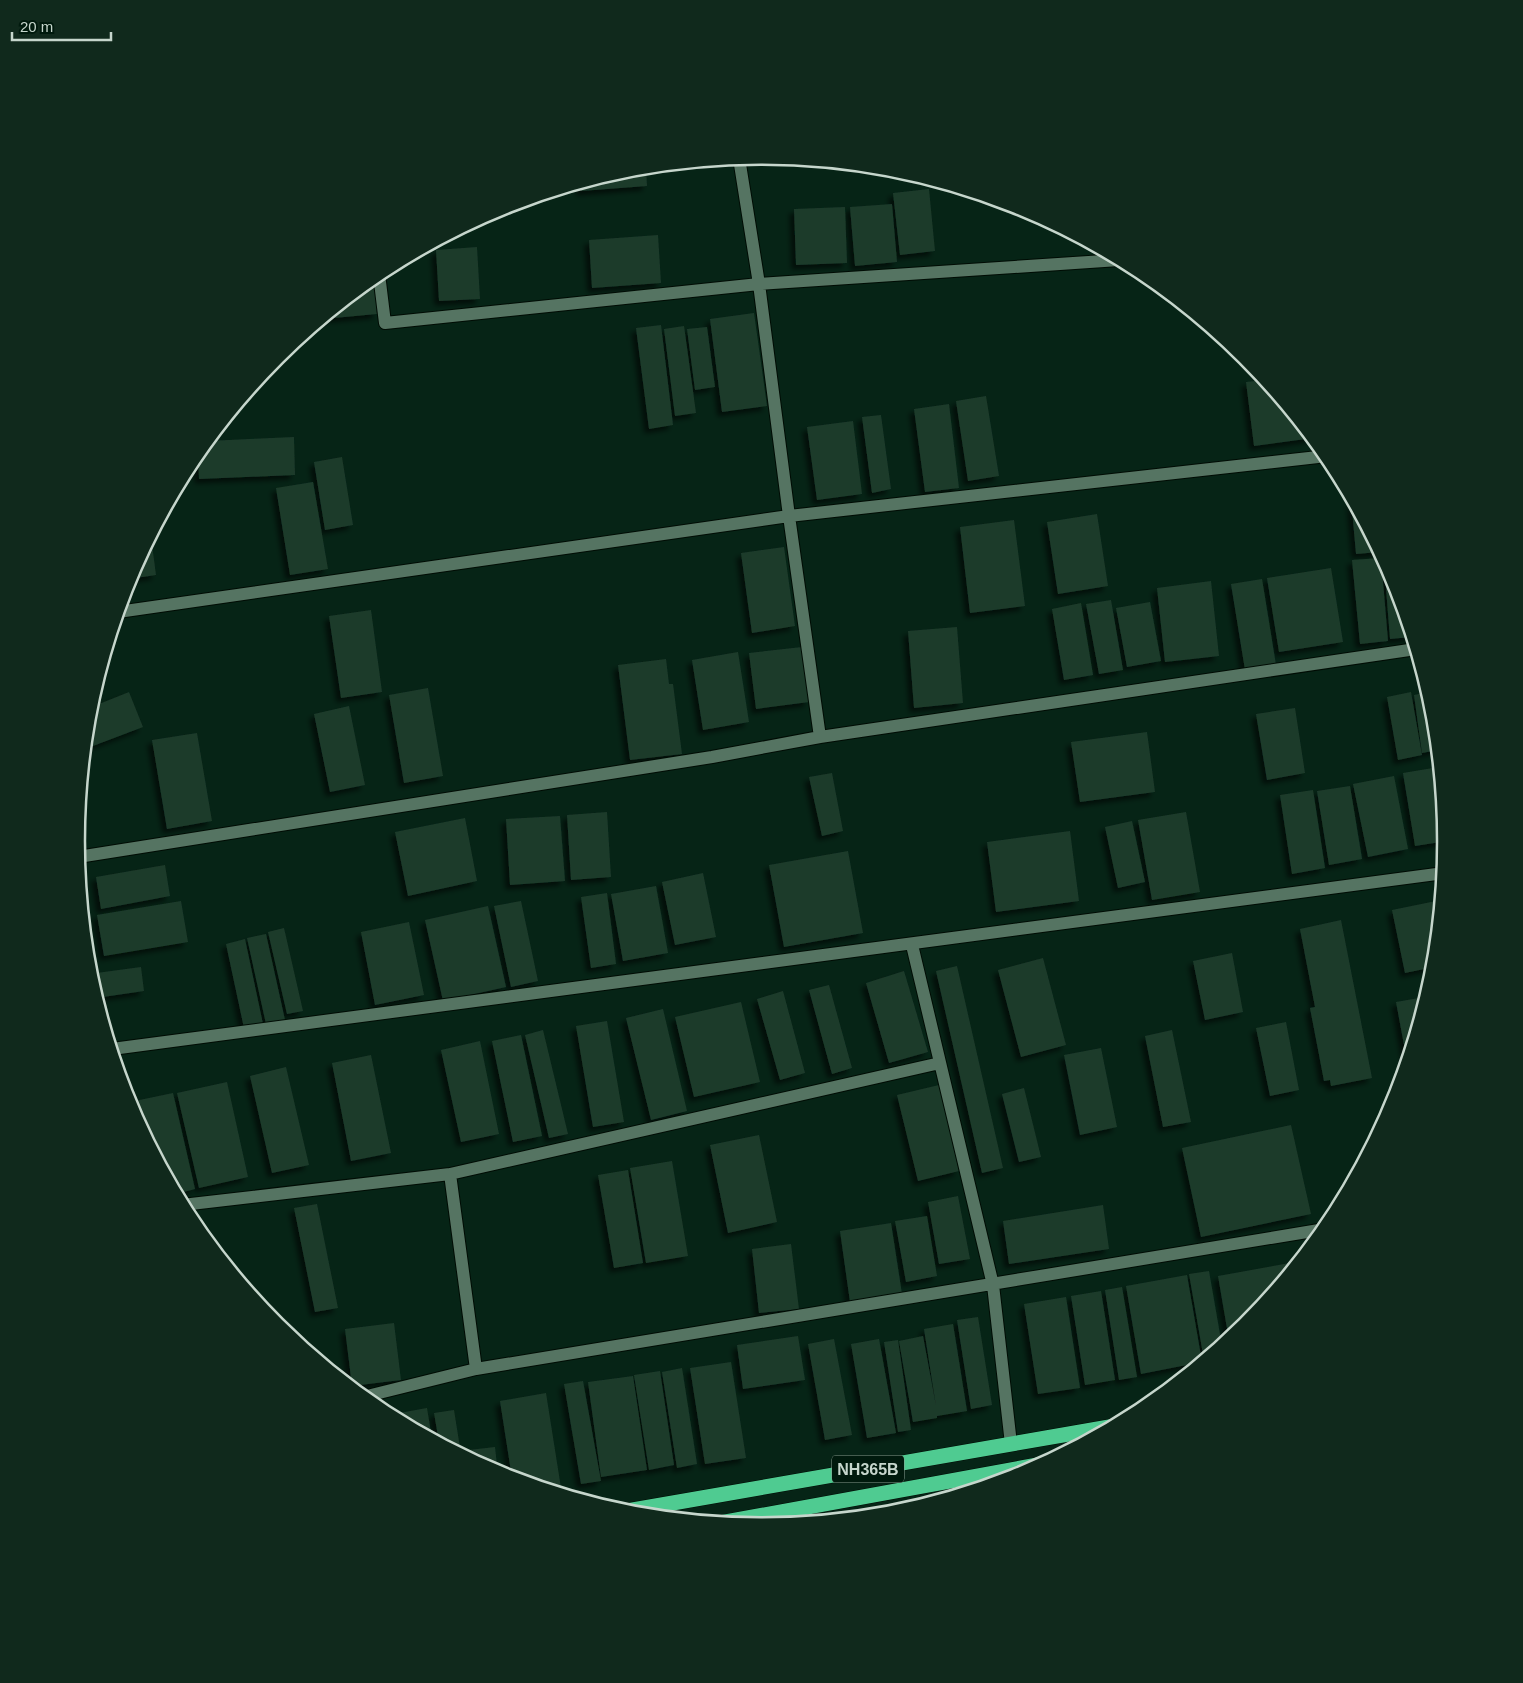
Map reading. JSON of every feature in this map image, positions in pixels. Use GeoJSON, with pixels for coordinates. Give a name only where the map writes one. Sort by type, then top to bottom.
{"type":"FeatureCollection","features":[{"type":"Feature","properties":{"kind":"highway","name":"NH365B"},"geometry":{"type":"LineString","coordinates":[[646,1508],[1096,1429]]}},
{"type":"Feature","properties":{"kind":"highway","name":"NH365B"},"geometry":{"type":"LineString","coordinates":[[749,1518],[1013,1469]]}},
{"type":"Feature","properties":{"kind":"street"},"geometry":{"type":"LineString","coordinates":[[741,165],[759,284],[820,737]]}},
{"type":"Feature","properties":{"kind":"street"},"geometry":{"type":"LineString","coordinates":[[380,283],[385,323],[759,284],[1108,261]]}},
{"type":"Feature","properties":{"kind":"street"},"geometry":{"type":"LineString","coordinates":[[126,611],[789,516],[1318,457]]}},
{"type":"Feature","properties":{"kind":"street"},"geometry":{"type":"LineString","coordinates":[[85,856],[712,756],[820,737],[1410,650]]}},
{"type":"Feature","properties":{"kind":"street"},"geometry":{"type":"LineString","coordinates":[[118,1048],[912,945],[1437,874]]}},
{"type":"Feature","properties":{"kind":"street"},"geometry":{"type":"LineString","coordinates":[[912,945],[993,1285],[1011,1444]]}},
{"type":"Feature","properties":{"kind":"street"},"geometry":{"type":"LineString","coordinates":[[191,1204],[450,1174],[940,1063]]}},
{"type":"Feature","properties":{"kind":"street"},"geometry":{"type":"LineString","coordinates":[[450,1174],[476,1369]]}},
{"type":"Feature","properties":{"kind":"street"},"geometry":{"type":"LineString","coordinates":[[373,1395],[476,1369],[1314,1231]]}},
{"type":"Feature","properties":{"kind":"building"},"geometry":{"type":"Polygon","coordinates":[[[646,175],[647,186],[581,191],[586,188],[646,175]]]}},
{"type":"Feature","properties":{"kind":"building"},"geometry":{"type":"Polygon","coordinates":[[[929,189],[935,251],[900,255],[893,193],[929,189]]]}},
{"type":"Feature","properties":{"kind":"building"},"geometry":{"type":"Polygon","coordinates":[[[892,204],[897,262],[855,266],[850,207],[892,204]]]}},
{"type":"Feature","properties":{"kind":"building"},"geometry":{"type":"Polygon","coordinates":[[[845,207],[847,263],[796,265],[794,209],[845,207]]]}},
{"type":"Feature","properties":{"kind":"building"},"geometry":{"type":"Polygon","coordinates":[[[658,235],[661,283],[592,288],[589,240],[658,235]]]}},
{"type":"Feature","properties":{"kind":"building"},"geometry":{"type":"Polygon","coordinates":[[[477,247],[480,299],[439,301],[436,250],[477,247]]]}},
{"type":"Feature","properties":{"kind":"building"},"geometry":{"type":"Polygon","coordinates":[[[375,287],[377,314],[334,318],[375,287]]]}},
{"type":"Feature","properties":{"kind":"building"},"geometry":{"type":"Polygon","coordinates":[[[754,313],[767,406],[722,412],[710,319],[754,313]]]}},
{"type":"Feature","properties":{"kind":"building"},"geometry":{"type":"Polygon","coordinates":[[[661,325],[673,425],[649,429],[636,328],[661,325]]]}},
{"type":"Feature","properties":{"kind":"building"},"geometry":{"type":"Polygon","coordinates":[[[684,326],[696,413],[675,416],[664,329],[684,326]]]}},
{"type":"Feature","properties":{"kind":"building"},"geometry":{"type":"Polygon","coordinates":[[[707,327],[715,387],[695,390],[687,329],[707,327]]]}},
{"type":"Feature","properties":{"kind":"building"},"geometry":{"type":"Polygon","coordinates":[[[1257,381],[1305,439],[1254,446],[1246,382],[1257,381]]]}},
{"type":"Feature","properties":{"kind":"building"},"geometry":{"type":"Polygon","coordinates":[[[986,396],[999,476],[968,481],[956,401],[986,396]]]}},
{"type":"Feature","properties":{"kind":"building"},"geometry":{"type":"Polygon","coordinates":[[[949,404],[959,488],[925,492],[914,409],[949,404]]]}},
{"type":"Feature","properties":{"kind":"building"},"geometry":{"type":"Polygon","coordinates":[[[881,415],[891,489],[872,493],[862,417],[881,415]]]}},
{"type":"Feature","properties":{"kind":"building"},"geometry":{"type":"Polygon","coordinates":[[[853,421],[862,494],[817,500],[807,427],[853,421]]]}},
{"type":"Feature","properties":{"kind":"building"},"geometry":{"type":"Polygon","coordinates":[[[294,437],[295,475],[199,479],[199,467],[217,441],[294,437]]]}},
{"type":"Feature","properties":{"kind":"building"},"geometry":{"type":"Polygon","coordinates":[[[342,457],[353,525],[325,530],[314,462],[342,457]]]}},
{"type":"Feature","properties":{"kind":"building"},"geometry":{"type":"Polygon","coordinates":[[[313,482],[328,569],[290,575],[276,488],[313,482]]]}},
{"type":"Feature","properties":{"kind":"building"},"geometry":{"type":"Polygon","coordinates":[[[1352,513],[1373,553],[1356,554],[1352,513]]]}},
{"type":"Feature","properties":{"kind":"building"},"geometry":{"type":"Polygon","coordinates":[[[1097,514],[1108,586],[1058,594],[1047,522],[1097,514]]]}},
{"type":"Feature","properties":{"kind":"building"},"geometry":{"type":"Polygon","coordinates":[[[1014,520],[1025,606],[970,613],[960,527],[1014,520]]]}},
{"type":"Feature","properties":{"kind":"building"},"geometry":{"type":"Polygon","coordinates":[[[784,547],[795,626],[752,633],[741,553],[784,547]]]}},
{"type":"Feature","properties":{"kind":"building"},"geometry":{"type":"Polygon","coordinates":[[[152,548],[156,575],[139,578],[152,548]]]}},
{"type":"Feature","properties":{"kind":"building"},"geometry":{"type":"Polygon","coordinates":[[[1376,558],[1382,573],[1388,641],[1360,644],[1352,560],[1376,558]]]}},
{"type":"Feature","properties":{"kind":"building"},"geometry":{"type":"Polygon","coordinates":[[[1331,568],[1343,642],[1279,652],[1267,578],[1331,568]]]}},
{"type":"Feature","properties":{"kind":"building"},"geometry":{"type":"Polygon","coordinates":[[[1262,579],[1276,665],[1245,670],[1231,584],[1262,579]]]}},
{"type":"Feature","properties":{"kind":"building"},"geometry":{"type":"Polygon","coordinates":[[[1385,579],[1406,638],[1390,639],[1385,579]]]}},
{"type":"Feature","properties":{"kind":"building"},"geometry":{"type":"Polygon","coordinates":[[[1211,581],[1219,656],[1165,662],[1157,588],[1211,581]]]}},
{"type":"Feature","properties":{"kind":"building"},"geometry":{"type":"Polygon","coordinates":[[[1111,600],[1123,670],[1099,674],[1086,604],[1111,600]]]}},
{"type":"Feature","properties":{"kind":"building"},"geometry":{"type":"Polygon","coordinates":[[[1150,602],[1161,661],[1127,667],[1116,608],[1150,602]]]}},
{"type":"Feature","properties":{"kind":"building"},"geometry":{"type":"Polygon","coordinates":[[[1081,603],[1093,675],[1064,680],[1052,609],[1081,603]]]}},
{"type":"Feature","properties":{"kind":"building"},"geometry":{"type":"Polygon","coordinates":[[[371,610],[382,692],[341,698],[329,616],[371,610]]]}},
{"type":"Feature","properties":{"kind":"building"},"geometry":{"type":"Polygon","coordinates":[[[957,627],[963,703],[914,708],[908,631],[957,627]]]}},
{"type":"Feature","properties":{"kind":"building"},"geometry":{"type":"Polygon","coordinates":[[[802,647],[809,702],[756,709],[749,653],[802,647]]]}},
{"type":"Feature","properties":{"kind":"building"},"geometry":{"type":"Polygon","coordinates":[[[738,652],[749,722],[703,730],[692,660],[738,652]]]}},
{"type":"Feature","properties":{"kind":"building"},"geometry":{"type":"Polygon","coordinates":[[[666,659],[669,684],[673,684],[682,754],[630,760],[618,665],[666,659]]]}},
{"type":"Feature","properties":{"kind":"building"},"geometry":{"type":"Polygon","coordinates":[[[428,688],[443,776],[404,783],[389,695],[428,688]]]}},
{"type":"Feature","properties":{"kind":"building"},"geometry":{"type":"Polygon","coordinates":[[[129,692],[143,727],[92,746],[99,704],[129,692]]]}},
{"type":"Feature","properties":{"kind":"building"},"geometry":{"type":"Polygon","coordinates":[[[1411,692],[1422,755],[1398,760],[1387,697],[1411,692]]]}},
{"type":"Feature","properties":{"kind":"building"},"geometry":{"type":"Polygon","coordinates":[[[1421,694],[1432,751],[1422,753],[1414,695],[1421,694]]]}},
{"type":"Feature","properties":{"kind":"building"},"geometry":{"type":"Polygon","coordinates":[[[349,706],[365,785],[330,792],[314,714],[349,706]]]}},
{"type":"Feature","properties":{"kind":"building"},"geometry":{"type":"Polygon","coordinates":[[[1295,708],[1305,773],[1267,780],[1256,714],[1295,708]]]}},
{"type":"Feature","properties":{"kind":"building"},"geometry":{"type":"Polygon","coordinates":[[[1147,732],[1155,792],[1080,802],[1071,742],[1147,732]]]}},
{"type":"Feature","properties":{"kind":"building"},"geometry":{"type":"Polygon","coordinates":[[[197,733],[212,821],[167,829],[152,740],[197,733]]]}},
{"type":"Feature","properties":{"kind":"building"},"geometry":{"type":"Polygon","coordinates":[[[1434,768],[1437,797],[1438,842],[1415,846],[1403,773],[1434,768]]]}},
{"type":"Feature","properties":{"kind":"building"},"geometry":{"type":"Polygon","coordinates":[[[832,773],[843,831],[822,836],[809,777],[832,773]]]}},
{"type":"Feature","properties":{"kind":"building"},"geometry":{"type":"Polygon","coordinates":[[[1394,776],[1408,849],[1368,857],[1353,784],[1394,776]]]}},
{"type":"Feature","properties":{"kind":"building"},"geometry":{"type":"Polygon","coordinates":[[[1350,786],[1362,859],[1329,865],[1317,791],[1350,786]]]}},
{"type":"Feature","properties":{"kind":"building"},"geometry":{"type":"Polygon","coordinates":[[[1313,790],[1325,868],[1292,874],[1280,795],[1313,790]]]}},
{"type":"Feature","properties":{"kind":"building"},"geometry":{"type":"Polygon","coordinates":[[[607,812],[611,877],[571,880],[567,815],[607,812]]]}},
{"type":"Feature","properties":{"kind":"building"},"geometry":{"type":"Polygon","coordinates":[[[1186,812],[1200,892],[1152,900],[1138,820],[1186,812]]]}},
{"type":"Feature","properties":{"kind":"building"},"geometry":{"type":"Polygon","coordinates":[[[560,816],[565,881],[510,885],[506,819],[560,816]]]}},
{"type":"Feature","properties":{"kind":"building"},"geometry":{"type":"Polygon","coordinates":[[[465,818],[477,881],[408,896],[395,832],[465,818]]]}},
{"type":"Feature","properties":{"kind":"building"},"geometry":{"type":"Polygon","coordinates":[[[1132,821],[1145,882],[1118,888],[1105,827],[1132,821]]]}},
{"type":"Feature","properties":{"kind":"building"},"geometry":{"type":"Polygon","coordinates":[[[1070,831],[1079,901],[996,912],[987,842],[1070,831]]]}},
{"type":"Feature","properties":{"kind":"building"},"geometry":{"type":"Polygon","coordinates":[[[848,851],[863,933],[784,947],[769,865],[848,851]]]}},
{"type":"Feature","properties":{"kind":"building"},"geometry":{"type":"Polygon","coordinates":[[[165,865],[170,896],[101,909],[96,877],[165,865]]]}},
{"type":"Feature","properties":{"kind":"building"},"geometry":{"type":"Polygon","coordinates":[[[703,873],[716,937],[675,945],[662,882],[703,873]]]}},
{"type":"Feature","properties":{"kind":"building"},"geometry":{"type":"Polygon","coordinates":[[[656,886],[668,953],[623,961],[611,894],[656,886]]]}},
{"type":"Feature","properties":{"kind":"building"},"geometry":{"type":"Polygon","coordinates":[[[607,893],[616,964],[591,968],[581,897],[607,893]]]}},
{"type":"Feature","properties":{"kind":"building"},"geometry":{"type":"Polygon","coordinates":[[[181,901],[188,942],[104,956],[97,915],[181,901]]]}},
{"type":"Feature","properties":{"kind":"building"},"geometry":{"type":"Polygon","coordinates":[[[521,901],[538,981],[511,987],[494,906],[521,901]]]}},
{"type":"Feature","properties":{"kind":"building"},"geometry":{"type":"Polygon","coordinates":[[[1435,901],[1426,969],[1405,973],[1392,910],[1435,901]]]}},
{"type":"Feature","properties":{"kind":"building"},"geometry":{"type":"Polygon","coordinates":[[[488,906],[506,987],[443,1001],[425,920],[488,906]]]}},
{"type":"Feature","properties":{"kind":"building"},"geometry":{"type":"Polygon","coordinates":[[[1341,920],[1372,1078],[1331,1086],[1330,1080],[1324,1081],[1310,1008],[1315,1007],[1300,929],[1341,920]]]}},
{"type":"Feature","properties":{"kind":"building"},"geometry":{"type":"Polygon","coordinates":[[[409,922],[424,995],[375,1005],[361,932],[409,922]]]}},
{"type":"Feature","properties":{"kind":"building"},"geometry":{"type":"Polygon","coordinates":[[[284,928],[303,1011],[287,1014],[268,932],[284,928]]]}},
{"type":"Feature","properties":{"kind":"building"},"geometry":{"type":"Polygon","coordinates":[[[266,934],[285,1020],[266,1024],[247,938],[266,934]]]}},
{"type":"Feature","properties":{"kind":"building"},"geometry":{"type":"Polygon","coordinates":[[[245,939],[263,1024],[244,1028],[226,944],[245,939]]]}},
{"type":"Feature","properties":{"kind":"building"},"geometry":{"type":"Polygon","coordinates":[[[1232,953],[1243,1012],[1205,1020],[1193,961],[1232,953]]]}},
{"type":"Feature","properties":{"kind":"building"},"geometry":{"type":"Polygon","coordinates":[[[1043,958],[1066,1045],[1021,1057],[998,970],[1043,958]]]}},
{"type":"Feature","properties":{"kind":"building"},"geometry":{"type":"Polygon","coordinates":[[[957,966],[1003,1168],[982,1173],[936,971],[957,966]]]}},
{"type":"Feature","properties":{"kind":"building"},"geometry":{"type":"Polygon","coordinates":[[[141,967],[144,991],[103,997],[98,973],[141,967]]]}},
{"type":"Feature","properties":{"kind":"building"},"geometry":{"type":"Polygon","coordinates":[[[904,971],[928,1052],[889,1063],[866,983],[904,971]]]}},
{"type":"Feature","properties":{"kind":"building"},"geometry":{"type":"Polygon","coordinates":[[[829,985],[852,1068],[832,1074],[809,990],[829,985]]]}},
{"type":"Feature","properties":{"kind":"building"},"geometry":{"type":"Polygon","coordinates":[[[783,991],[805,1073],[780,1080],[757,999],[783,991]]]}},
{"type":"Feature","properties":{"kind":"building"},"geometry":{"type":"Polygon","coordinates":[[[1419,999],[1405,1050],[1396,1002],[1419,999]]]}},
{"type":"Feature","properties":{"kind":"building"},"geometry":{"type":"Polygon","coordinates":[[[741,1002],[760,1082],[694,1097],[675,1017],[741,1002]]]}},
{"type":"Feature","properties":{"kind":"building"},"geometry":{"type":"Polygon","coordinates":[[[663,1009],[687,1111],[651,1120],[626,1018],[663,1009]]]}},
{"type":"Feature","properties":{"kind":"building"},"geometry":{"type":"Polygon","coordinates":[[[607,1021],[624,1122],[593,1127],[576,1026],[607,1021]]]}},
{"type":"Feature","properties":{"kind":"building"},"geometry":{"type":"Polygon","coordinates":[[[1286,1022],[1299,1090],[1270,1096],[1256,1028],[1286,1022]]]}},
{"type":"Feature","properties":{"kind":"building"},"geometry":{"type":"Polygon","coordinates":[[[543,1030],[568,1134],[549,1138],[525,1035],[543,1030]]]}},
{"type":"Feature","properties":{"kind":"building"},"geometry":{"type":"Polygon","coordinates":[[[1172,1030],[1191,1122],[1163,1127],[1145,1036],[1172,1030]]]}},
{"type":"Feature","properties":{"kind":"building"},"geometry":{"type":"Polygon","coordinates":[[[521,1035],[542,1136],[513,1142],[492,1041],[521,1035]]]}},
{"type":"Feature","properties":{"kind":"building"},"geometry":{"type":"Polygon","coordinates":[[[480,1041],[499,1134],[461,1142],[441,1050],[480,1041]]]}},
{"type":"Feature","properties":{"kind":"building"},"geometry":{"type":"Polygon","coordinates":[[[1101,1048],[1117,1127],[1080,1135],[1064,1055],[1101,1048]]]}},
{"type":"Feature","properties":{"kind":"building"},"geometry":{"type":"Polygon","coordinates":[[[371,1055],[391,1153],[351,1161],[332,1063],[371,1055]]]}},
{"type":"Feature","properties":{"kind":"building"},"geometry":{"type":"Polygon","coordinates":[[[286,1067],[309,1165],[272,1173],[250,1076],[286,1067]]]}},
{"type":"Feature","properties":{"kind":"building"},"geometry":{"type":"Polygon","coordinates":[[[227,1082],[248,1177],[199,1188],[177,1093],[227,1082]]]}},
{"type":"Feature","properties":{"kind":"building"},"geometry":{"type":"Polygon","coordinates":[[[939,1085],[959,1171],[918,1181],[897,1095],[939,1085]]]}},
{"type":"Feature","properties":{"kind":"building"},"geometry":{"type":"Polygon","coordinates":[[[1024,1088],[1041,1157],[1019,1162],[1002,1094],[1024,1088]]]}},
{"type":"Feature","properties":{"kind":"building"},"geometry":{"type":"Polygon","coordinates":[[[173,1093],[195,1189],[183,1192],[155,1141],[136,1101],[173,1093]]]}},
{"type":"Feature","properties":{"kind":"building"},"geometry":{"type":"Polygon","coordinates":[[[1291,1125],[1311,1214],[1201,1237],[1182,1148],[1291,1125]]]}},
{"type":"Feature","properties":{"kind":"building"},"geometry":{"type":"Polygon","coordinates":[[[759,1135],[777,1222],[728,1233],[710,1145],[759,1135]]]}},
{"type":"Feature","properties":{"kind":"building"},"geometry":{"type":"Polygon","coordinates":[[[672,1161],[688,1256],[646,1263],[630,1168],[672,1161]]]}},
{"type":"Feature","properties":{"kind":"building"},"geometry":{"type":"Polygon","coordinates":[[[628,1170],[643,1263],[614,1268],[598,1175],[628,1170]]]}},
{"type":"Feature","properties":{"kind":"building"},"geometry":{"type":"Polygon","coordinates":[[[958,1196],[970,1259],[939,1264],[928,1202],[958,1196]]]}},
{"type":"Feature","properties":{"kind":"building"},"geometry":{"type":"Polygon","coordinates":[[[317,1204],[338,1308],[315,1312],[294,1208],[317,1204]]]}},
{"type":"Feature","properties":{"kind":"building"},"geometry":{"type":"Polygon","coordinates":[[[1103,1205],[1109,1249],[1009,1264],[1003,1221],[1103,1205]]]}},
{"type":"Feature","properties":{"kind":"building"},"geometry":{"type":"Polygon","coordinates":[[[927,1216],[937,1276],[906,1282],[895,1221],[927,1216]]]}},
{"type":"Feature","properties":{"kind":"building"},"geometry":{"type":"Polygon","coordinates":[[[891,1223],[902,1294],[850,1302],[840,1231],[891,1223]]]}},
{"type":"Feature","properties":{"kind":"building"},"geometry":{"type":"Polygon","coordinates":[[[791,1244],[799,1309],[759,1313],[752,1249],[791,1244]]]}},
{"type":"Feature","properties":{"kind":"building"},"geometry":{"type":"Polygon","coordinates":[[[1290,1263],[1270,1288],[1228,1332],[1218,1276],[1290,1263]]]}},
{"type":"Feature","properties":{"kind":"building"},"geometry":{"type":"Polygon","coordinates":[[[1209,1271],[1221,1338],[1203,1354],[1189,1274],[1209,1271]]]}},
{"type":"Feature","properties":{"kind":"building"},"geometry":{"type":"Polygon","coordinates":[[[1187,1275],[1201,1356],[1190,1364],[1141,1374],[1126,1286],[1187,1275]]]}},
{"type":"Feature","properties":{"kind":"building"},"geometry":{"type":"Polygon","coordinates":[[[1122,1287],[1137,1377],[1119,1380],[1105,1290],[1122,1287]]]}},
{"type":"Feature","properties":{"kind":"building"},"geometry":{"type":"Polygon","coordinates":[[[1101,1291],[1115,1380],[1085,1385],[1071,1296],[1101,1291]]]}},
{"type":"Feature","properties":{"kind":"building"},"geometry":{"type":"Polygon","coordinates":[[[1066,1297],[1080,1388],[1038,1394],[1024,1304],[1066,1297]]]}},
{"type":"Feature","properties":{"kind":"building"},"geometry":{"type":"Polygon","coordinates":[[[978,1317],[992,1405],[971,1409],[957,1320],[978,1317]]]}},
{"type":"Feature","properties":{"kind":"building"},"geometry":{"type":"Polygon","coordinates":[[[394,1323],[401,1380],[360,1385],[351,1379],[345,1329],[394,1323]]]}},
{"type":"Feature","properties":{"kind":"building"},"geometry":{"type":"Polygon","coordinates":[[[953,1324],[967,1411],[913,1422],[899,1341],[923,1336],[936,1406],[924,1329],[953,1324]]]}},
{"type":"Feature","properties":{"kind":"building"},"geometry":{"type":"Polygon","coordinates":[[[798,1336],[805,1380],[743,1389],[737,1345],[798,1336]]]}},
{"type":"Feature","properties":{"kind":"building"},"geometry":{"type":"Polygon","coordinates":[[[834,1339],[852,1435],[825,1440],[808,1344],[834,1339]]]}},
{"type":"Feature","properties":{"kind":"building"},"geometry":{"type":"Polygon","coordinates":[[[879,1339],[896,1433],[867,1438],[851,1344],[879,1339]]]}},
{"type":"Feature","properties":{"kind":"building"},"geometry":{"type":"Polygon","coordinates":[[[898,1340],[911,1430],[898,1432],[884,1342],[898,1340]]]}},
{"type":"Feature","properties":{"kind":"building"},"geometry":{"type":"Polygon","coordinates":[[[731,1362],[746,1458],[705,1464],[690,1368],[731,1362]]]}},
{"type":"Feature","properties":{"kind":"building"},"geometry":{"type":"Polygon","coordinates":[[[682,1368],[697,1464],[677,1468],[662,1372],[682,1368]]]}},
{"type":"Feature","properties":{"kind":"building"},"geometry":{"type":"Polygon","coordinates":[[[660,1371],[674,1465],[649,1470],[634,1375],[660,1371]]]}},
{"type":"Feature","properties":{"kind":"building"},"geometry":{"type":"Polygon","coordinates":[[[633,1376],[647,1470],[601,1477],[588,1382],[633,1376]]]}},
{"type":"Feature","properties":{"kind":"building"},"geometry":{"type":"Polygon","coordinates":[[[583,1381],[601,1481],[581,1484],[564,1384],[583,1381]]]}},
{"type":"Feature","properties":{"kind":"building"},"geometry":{"type":"Polygon","coordinates":[[[546,1393],[561,1487],[511,1470],[500,1401],[546,1393]]]}},
{"type":"Feature","properties":{"kind":"building"},"geometry":{"type":"Polygon","coordinates":[[[427,1408],[431,1431],[423,1427],[400,1413],[427,1408]]]}},
{"type":"Feature","properties":{"kind":"building"},"geometry":{"type":"Polygon","coordinates":[[[454,1410],[460,1447],[438,1435],[434,1413],[454,1410]]]}},
{"type":"Feature","properties":{"kind":"building"},"geometry":{"type":"Polygon","coordinates":[[[495,1447],[497,1464],[469,1451],[495,1447]]]}}]}
